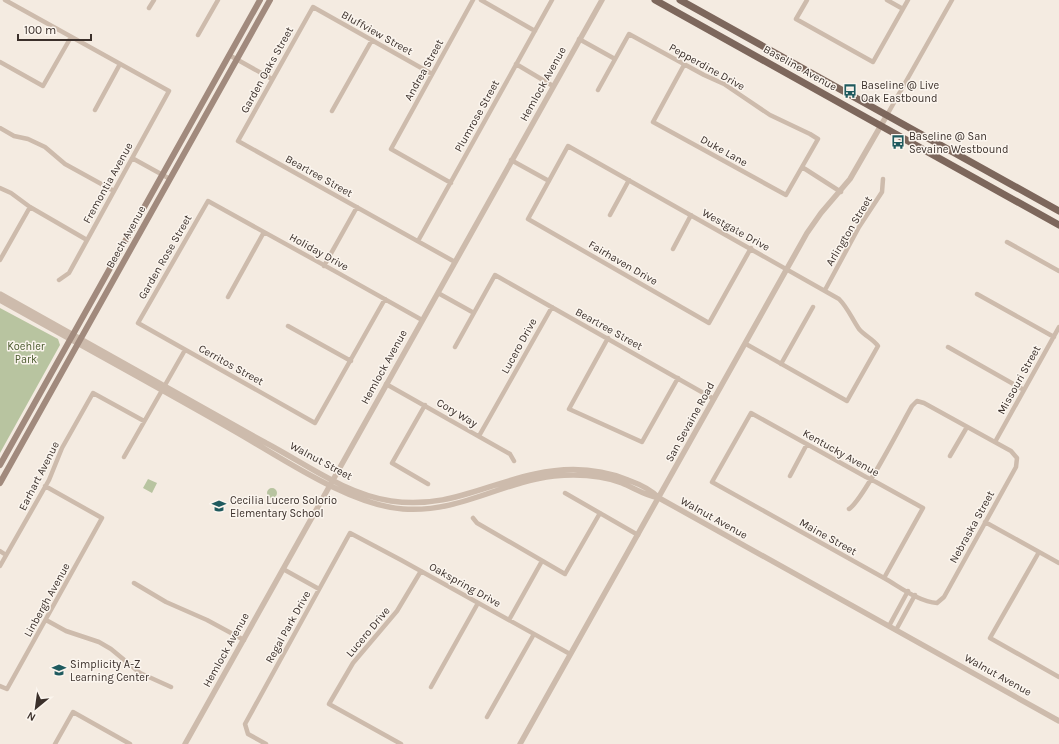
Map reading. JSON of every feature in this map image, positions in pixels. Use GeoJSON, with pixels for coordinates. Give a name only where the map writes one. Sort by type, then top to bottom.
{"type":"FeatureCollection","features":[{"type":"Feature","properties":{"kind":"main road","name":"Beech Avenue"},"geometry":{"type":"LineString","coordinates":[[0,464],[260,0]]}},
{"type":"Feature","properties":{"kind":"main road","name":"Beech Avenue"},"geometry":{"type":"LineString","coordinates":[[0,483],[270,0]]}},
{"type":"Feature","properties":{"kind":"main road","name":"Baseline Avenue"},"geometry":{"type":"LineString","coordinates":[[655,0],[1059,225]]}},
{"type":"Feature","properties":{"kind":"main road","name":"Baseline Avenue"},"geometry":{"type":"LineString","coordinates":[[680,0],[1059,212]]}},
{"type":"Feature","properties":{"kind":"street"},"geometry":{"type":"LineString","coordinates":[[6,0],[120,64],[95,110]]}},
{"type":"Feature","properties":{"kind":"street"},"geometry":{"type":"LineString","coordinates":[[149,8],[154,0]]}},
{"type":"Feature","properties":{"kind":"street"},"geometry":{"type":"LineString","coordinates":[[198,35],[218,0]]}},
{"type":"Feature","properties":{"kind":"street","name":"Andrea Street"},"geometry":{"type":"LineString","coordinates":[[451,182],[391,149],[473,0]]}},
{"type":"Feature","properties":{"kind":"street"},"geometry":{"type":"LineString","coordinates":[[481,0],[535,31]]}},
{"type":"Feature","properties":{"kind":"street","name":"Plumrose Street"},"geometry":{"type":"LineString","coordinates":[[418,241],[552,0]]}},
{"type":"Feature","properties":{"kind":"street","name":"Hemlock Avenue"},"geometry":{"type":"LineString","coordinates":[[185,744],[602,0]]}},
{"type":"Feature","properties":{"kind":"street"},"geometry":{"type":"LineString","coordinates":[[807,0],[796,19],[873,62],[908,0]]}},
{"type":"Feature","properties":{"kind":"street"},"geometry":{"type":"LineString","coordinates":[[887,0],[903,8]]}},
{"type":"Feature","properties":{"kind":"street"},"geometry":{"type":"LineString","coordinates":[[887,116],[952,0]]}},
{"type":"Feature","properties":{"kind":"street","name":"Bluffview Street"},"geometry":{"type":"LineString","coordinates":[[313,8],[432,74]]}},
{"type":"Feature","properties":{"kind":"street","name":"Garden Oaks Street"},"geometry":{"type":"LineString","coordinates":[[238,141],[313,8]]}},
{"type":"Feature","properties":{"kind":"street","name":"Pepperdine Drive"},"geometry":{"type":"LineString","coordinates":[[615,59],[629,34],[684,65],[724,84],[763,111],[818,139],[802,167]]}},
{"type":"Feature","properties":{"kind":"street"},"geometry":{"type":"LineString","coordinates":[[0,62],[43,86],[71,37]]}},
{"type":"Feature","properties":{"kind":"street"},"geometry":{"type":"LineString","coordinates":[[332,111],[372,40]]}},
{"type":"Feature","properties":{"kind":"street"},"geometry":{"type":"LineString","coordinates":[[579,40],[615,59],[598,90]]}},
{"type":"Feature","properties":{"kind":"street"},"geometry":{"type":"LineString","coordinates":[[229,55],[272,79]]}},
{"type":"Feature","properties":{"kind":"street","name":"Fremontia Avenue"},"geometry":{"type":"LineString","coordinates":[[60,280],[69,273],[169,91],[120,64]]}},
{"type":"Feature","properties":{"kind":"street"},"geometry":{"type":"LineString","coordinates":[[516,64],[554,86]]}},
{"type":"Feature","properties":{"kind":"street","name":"Duke Lane"},"geometry":{"type":"LineString","coordinates":[[684,65],[653,122],[786,195],[802,167]]}},
{"type":"Feature","properties":{"kind":"street","name":"San Sevaine Road"},"geometry":{"type":"LineString","coordinates":[[520,744],[787,269],[821,213],[841,192],[860,163],[887,116]]}},
{"type":"Feature","properties":{"kind":"street"},"geometry":{"type":"LineString","coordinates":[[0,128],[14,136],[28,139],[45,147],[64,164],[114,191]]}},
{"type":"Feature","properties":{"kind":"street","name":"Beartree Street"},"geometry":{"type":"LineString","coordinates":[[238,141],[455,262]]}},
{"type":"Feature","properties":{"kind":"street","name":"Westgate Drive"},"geometry":{"type":"LineString","coordinates":[[549,182],[568,146],[839,298],[846,306],[860,329],[875,341],[878,346],[847,401],[781,364]]}},
{"type":"Feature","properties":{"kind":"street"},"geometry":{"type":"LineString","coordinates":[[132,158],[170,179]]}},
{"type":"Feature","properties":{"kind":"street"},"geometry":{"type":"LineString","coordinates":[[511,160],[549,182]]}},
{"type":"Feature","properties":{"kind":"street"},"geometry":{"type":"LineString","coordinates":[[802,167],[841,192]]}},
{"type":"Feature","properties":{"kind":"street","name":"Arlington Street"},"geometry":{"type":"LineString","coordinates":[[824,290],[882,192],[883,179]]}},
{"type":"Feature","properties":{"kind":"street"},"geometry":{"type":"LineString","coordinates":[[610,215],[629,180]]}},
{"type":"Feature","properties":{"kind":"street","name":"Fairhaven Drive"},"geometry":{"type":"LineString","coordinates":[[549,182],[528,219],[709,323],[750,248]]}},
{"type":"Feature","properties":{"kind":"street"},"geometry":{"type":"LineString","coordinates":[[0,188],[19,197],[30,207],[87,240]]}},
{"type":"Feature","properties":{"kind":"street","name":"Holiday Drive"},"geometry":{"type":"LineString","coordinates":[[208,201],[422,320]]}},
{"type":"Feature","properties":{"kind":"street","name":"Garden Rose Street"},"geometry":{"type":"LineString","coordinates":[[138,323],[208,201]]}},
{"type":"Feature","properties":{"kind":"street"},"geometry":{"type":"LineString","coordinates":[[1,257],[30,207]]}},
{"type":"Feature","properties":{"kind":"street"},"geometry":{"type":"LineString","coordinates":[[324,266],[358,207]]}},
{"type":"Feature","properties":{"kind":"street"},"geometry":{"type":"LineString","coordinates":[[673,249],[691,215]]}},
{"type":"Feature","properties":{"kind":"street"},"geometry":{"type":"LineString","coordinates":[[228,297],[264,232]]}},
{"type":"Feature","properties":{"kind":"street"},"geometry":{"type":"LineString","coordinates":[[1007,242],[1059,271]]}},
{"type":"Feature","properties":{"kind":"street","name":"Beartree Street"},"geometry":{"type":"LineString","coordinates":[[474,313],[495,275],[608,338],[714,400]]}},
{"type":"Feature","properties":{"kind":"street"},"geometry":{"type":"LineString","coordinates":[[438,293],[474,313],[455,347]]}},
{"type":"Feature","properties":{"kind":"street","name":"Walnut Street"},"geometry":{"type":"LineString","coordinates":[[0,294],[331,483]]}},
{"type":"Feature","properties":{"kind":"street"},"geometry":{"type":"LineString","coordinates":[[978,294],[1054,337]]}},
{"type":"Feature","properties":{"kind":"street"},"geometry":{"type":"LineString","coordinates":[[288,326],[350,361],[385,299]]}},
{"type":"Feature","properties":{"kind":"street","name":"Walnut Street"},"geometry":{"type":"LineString","coordinates":[[0,300],[72,336]]}},
{"type":"Feature","properties":{"kind":"street","name":"Lucero Drive"},"geometry":{"type":"LineString","coordinates":[[479,436],[552,307]]}},
{"type":"Feature","properties":{"kind":"street"},"geometry":{"type":"LineString","coordinates":[[746,344],[781,364],[813,307]]}},
{"type":"Feature","properties":{"kind":"street","name":"Cerritos Street"},"geometry":{"type":"LineString","coordinates":[[138,323],[316,423],[350,361]]}},
{"type":"Feature","properties":{"kind":"street","name":"Missouri Street"},"geometry":{"type":"LineString","coordinates":[[995,442],[1059,327]]}},
{"type":"Feature","properties":{"kind":"street"},"geometry":{"type":"LineString","coordinates":[[608,338],[569,409],[642,442],[678,378]]}},
{"type":"Feature","properties":{"kind":"street"},"geometry":{"type":"LineString","coordinates":[[948,347],[1024,390]]}},
{"type":"Feature","properties":{"kind":"street"},"geometry":{"type":"LineString","coordinates":[[124,457],[184,350]]}},
{"type":"Feature","properties":{"kind":"street","name":"Cory Way"},"geometry":{"type":"LineString","coordinates":[[386,384],[425,404],[510,454],[514,461]]}},
{"type":"Feature","properties":{"kind":"street","name":"Earhart Avenue"},"geometry":{"type":"LineString","coordinates":[[0,566],[45,486],[62,448],[93,394],[144,421]]}},
{"type":"Feature","properties":{"kind":"street"},"geometry":{"type":"LineString","coordinates":[[849,509],[854,506],[912,406],[917,401],[924,403],[995,442]]}},
{"type":"Feature","properties":{"kind":"street"},"geometry":{"type":"LineString","coordinates":[[425,404],[392,463],[428,484]]}},
{"type":"Feature","properties":{"kind":"street","name":"Kentucky Avenue"},"geometry":{"type":"LineString","coordinates":[[712,482],[751,413],[923,508],[884,578]]}},
{"type":"Feature","properties":{"kind":"street"},"geometry":{"type":"LineString","coordinates":[[950,456],[967,427]]}},
{"type":"Feature","properties":{"kind":"street","name":"Nebraska Street"},"geometry":{"type":"LineString","coordinates":[[937,603],[944,597],[1016,467],[1017,458],[1014,453],[995,442]]}},
{"type":"Feature","properties":{"kind":"street"},"geometry":{"type":"LineString","coordinates":[[790,476],[807,444]]}},
{"type":"Feature","properties":{"kind":"street","name":"Walnut Avenue"},"geometry":{"type":"LineString","coordinates":[[331,483],[377,504],[403,509],[450,506],[536,480],[569,475],[604,478],[659,498],[1059,721]]}},
{"type":"Feature","properties":{"kind":"street","name":"Maine Street"},"geometry":{"type":"LineString","coordinates":[[712,482],[915,595],[930,603],[937,603]]}},
{"type":"Feature","properties":{"kind":"street","name":"Linbergh Avenue"},"geometry":{"type":"LineString","coordinates":[[0,686],[7,690],[102,518],[45,486]]}},
{"type":"Feature","properties":{"kind":"street"},"geometry":{"type":"LineString","coordinates":[[565,493],[638,535]]}},
{"type":"Feature","properties":{"kind":"street"},"geometry":{"type":"LineString","coordinates":[[474,518],[476,524],[565,574],[600,513]]}},
{"type":"Feature","properties":{"kind":"street"},"geometry":{"type":"LineString","coordinates":[[985,522],[1059,563]]}},
{"type":"Feature","properties":{"kind":"street","name":"Oakspring Drive"},"geometry":{"type":"LineString","coordinates":[[350,533],[570,654]]}},
{"type":"Feature","properties":{"kind":"street","name":"Regal Park Drive"},"geometry":{"type":"LineString","coordinates":[[266,744],[248,734],[245,729],[245,724],[350,533]]}},
{"type":"Feature","properties":{"kind":"street"},"geometry":{"type":"LineString","coordinates":[[0,552],[6,555]]}},
{"type":"Feature","properties":{"kind":"street"},"geometry":{"type":"LineString","coordinates":[[1039,552],[990,638],[1059,677]]}},
{"type":"Feature","properties":{"kind":"street"},"geometry":{"type":"LineString","coordinates":[[509,620],[542,561]]}},
{"type":"Feature","properties":{"kind":"street"},"geometry":{"type":"LineString","coordinates":[[282,569],[319,589]]}},
{"type":"Feature","properties":{"kind":"street","name":"Lucero Drive"},"geometry":{"type":"LineString","coordinates":[[400,744],[329,704],[353,663],[397,611],[421,571]]}},
{"type":"Feature","properties":{"kind":"street"},"geometry":{"type":"LineString","coordinates":[[134,583],[166,602],[207,620],[244,640]]}},
{"type":"Feature","properties":{"kind":"street"},"geometry":{"type":"LineString","coordinates":[[889,626],[908,591]]}},
{"type":"Feature","properties":{"kind":"street"},"geometry":{"type":"LineString","coordinates":[[896,630],[915,595]]}},
{"type":"Feature","properties":{"kind":"street"},"geometry":{"type":"LineString","coordinates":[[431,687],[478,603]]}},
{"type":"Feature","properties":{"kind":"street"},"geometry":{"type":"LineString","coordinates":[[46,620],[66,631],[99,642],[111,649],[140,673],[171,687]]}},
{"type":"Feature","properties":{"kind":"street"},"geometry":{"type":"LineString","coordinates":[[487,718],[534,634]]}},
{"type":"Feature","properties":{"kind":"street"},"geometry":{"type":"LineString","coordinates":[[54,744],[73,712],[130,744]]}},
{"type":"Feature","properties":{"kind":"green space","name":"Koehler Park"},"geometry":{"type":"Polygon","coordinates":[[[0,308],[58,339],[60,345],[0,453],[0,308]]]}},
{"type":"Feature","properties":{"kind":"green space"},"geometry":{"type":"Polygon","coordinates":[[[148,479],[157,483],[152,493],[143,488],[148,479]]]}},
{"type":"Feature","properties":{"kind":"green space"},"geometry":{"type":"Polygon","coordinates":[[[270,488],[274,488],[277,493],[274,498],[270,498],[267,495],[267,491],[270,488]]]}},
{"type":"Feature","properties":{"kind":"place","name":"Baseline @ Live Oak Eastbound"},"geometry":{"type":"Point","coordinates":[850,91]}},
{"type":"Feature","properties":{"kind":"place","name":"Baseline @ San Sevaine Westbound"},"geometry":{"type":"Point","coordinates":[898,142]}},
{"type":"Feature","properties":{"kind":"place","name":"Cecilia Lucero Solorio Elementary School"},"geometry":{"type":"Point","coordinates":[219,506]}},
{"type":"Feature","properties":{"kind":"place","name":"Simplicity A-Z Learning Center"},"geometry":{"type":"Point","coordinates":[59,670]}}]}
